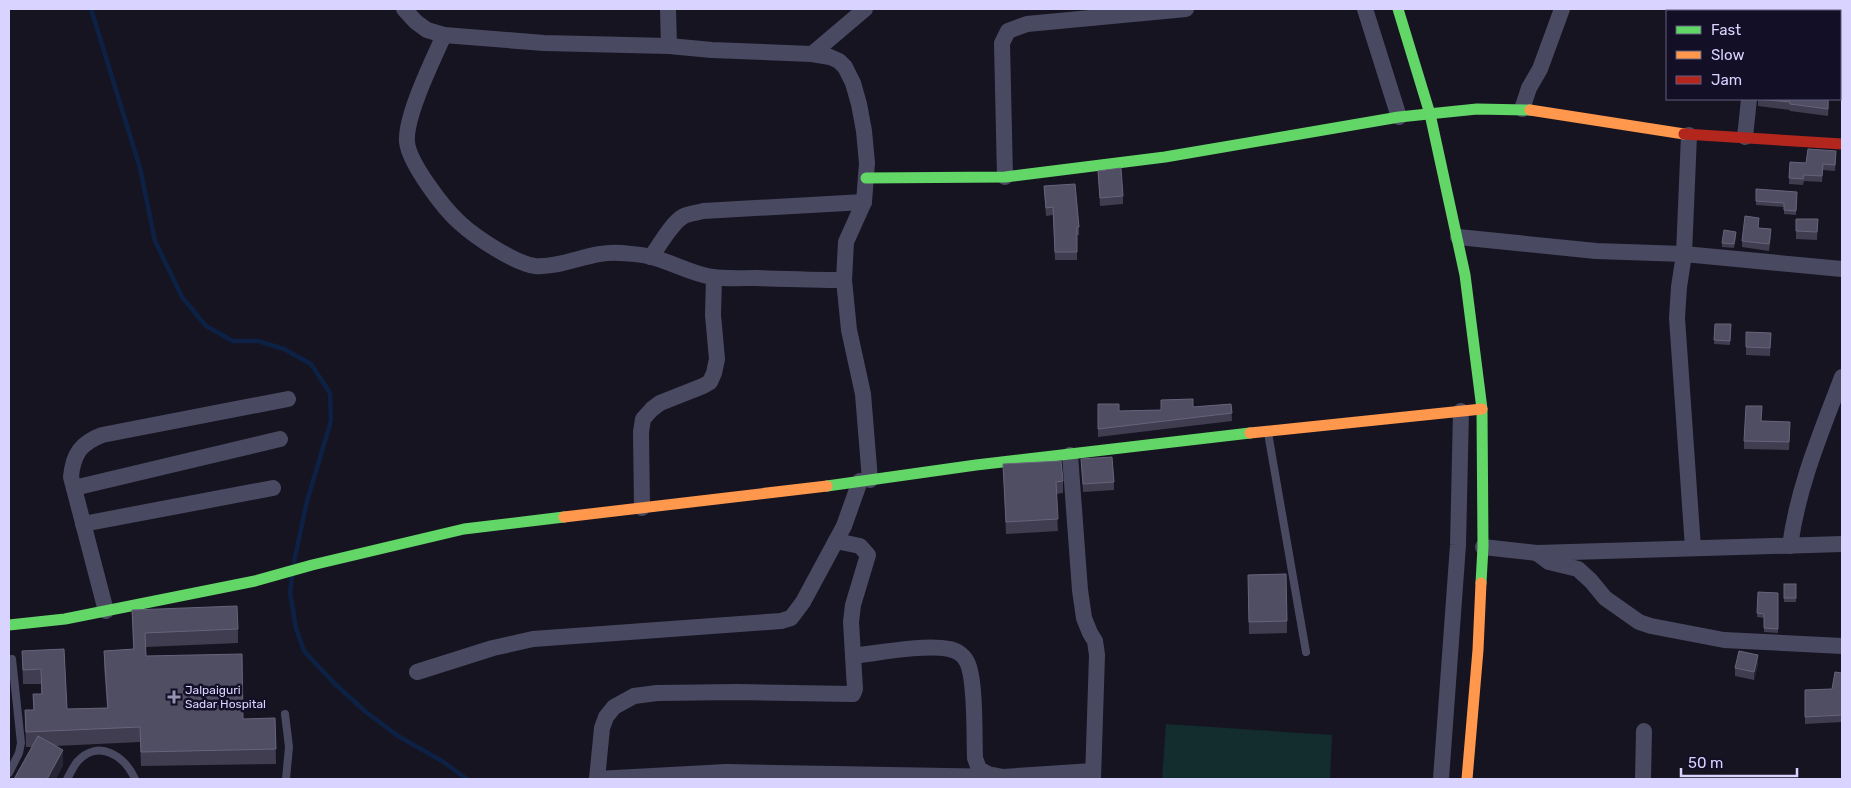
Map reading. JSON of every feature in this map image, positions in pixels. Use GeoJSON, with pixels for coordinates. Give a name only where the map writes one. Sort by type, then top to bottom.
{"type":"FeatureCollection","features":[{"type":"Feature","properties":{"kind":"street"},"geometry":{"type":"LineString","coordinates":[[404,9],[416,22],[427,30],[444,35],[544,43],[669,46],[712,50],[812,54],[830,57],[839,61],[845,67],[853,83],[864,131],[866,163],[864,202],[846,242],[844,280],[849,330],[862,394],[865,480],[836,541],[803,602],[791,618],[532,639],[492,648],[417,672]]}},
{"type":"Feature","properties":{"kind":"street"},"geometry":{"type":"LineString","coordinates":[[668,9],[669,46]]}},
{"type":"Feature","properties":{"kind":"street"},"geometry":{"type":"LineString","coordinates":[[812,54],[865,9]]}},
{"type":"Feature","properties":{"kind":"street"},"geometry":{"type":"LineString","coordinates":[[1005,176],[1002,43],[1008,31],[1027,24],[1186,9]]}},
{"type":"Feature","properties":{"kind":"street"},"geometry":{"type":"LineString","coordinates":[[1365,9],[1399,117]]}},
{"type":"Feature","properties":{"kind":"street"},"geometry":{"type":"LineString","coordinates":[[1398,9],[1430,114],[1458,237],[1465,276],[1482,409],[1483,547],[1478,650],[1467,779]]}},
{"type":"Feature","properties":{"kind":"street"},"geometry":{"type":"LineString","coordinates":[[1522,109],[1529,88],[1540,69],[1562,9]]}},
{"type":"Feature","properties":{"kind":"street"},"geometry":{"type":"LineString","coordinates":[[444,35],[416,103],[408,128],[407,142],[412,157],[426,180],[454,217],[472,234],[514,259],[533,266],[548,266],[592,255],[618,252],[652,257],[691,273],[714,277],[844,280]]}},
{"type":"Feature","properties":{"kind":"street"},"geometry":{"type":"LineString","coordinates":[[1745,137],[1749,100]]}},
{"type":"Feature","properties":{"kind":"street"},"geometry":{"type":"LineString","coordinates":[[866,178],[1005,176],[1165,157],[1399,117],[1477,108],[1522,109],[1596,119],[1689,135],[1842,144]]}},
{"type":"Feature","properties":{"kind":"street"},"geometry":{"type":"LineString","coordinates":[[1689,135],[1684,254],[1677,318],[1693,548]]}},
{"type":"Feature","properties":{"kind":"street"},"geometry":{"type":"LineString","coordinates":[[652,257],[676,223],[683,216],[693,213],[864,202]]}},
{"type":"Feature","properties":{"kind":"street"},"geometry":{"type":"LineString","coordinates":[[1458,237],[1596,251],[1684,254],[1842,269]]}},
{"type":"Feature","properties":{"kind":"street"},"geometry":{"type":"LineString","coordinates":[[642,508],[641,432],[643,419],[660,403],[710,382],[714,372],[717,359],[713,315],[714,277]]}},
{"type":"Feature","properties":{"kind":"street"},"geometry":{"type":"LineString","coordinates":[[1790,546],[1803,480],[1842,377]]}},
{"type":"Feature","properties":{"kind":"street"},"geometry":{"type":"LineString","coordinates":[[106,611],[71,477],[72,462],[80,448],[89,440],[102,435],[288,400]]}},
{"type":"Feature","properties":{"kind":"street"},"geometry":{"type":"LineString","coordinates":[[9,625],[65,619],[256,581],[312,565],[464,529],[976,465],[1268,431],[1482,409]]}},
{"type":"Feature","properties":{"kind":"street"},"geometry":{"type":"LineString","coordinates":[[1441,779],[1458,545],[1461,411]]}},
{"type":"Feature","properties":{"kind":"street"},"geometry":{"type":"LineString","coordinates":[[74,488],[280,439]]}},
{"type":"Feature","properties":{"kind":"street"},"geometry":{"type":"LineString","coordinates":[[836,541],[860,546],[868,555],[850,622],[855,689],[852,694],[848,696],[737,692],[658,693],[634,696],[614,707],[606,717],[602,728],[597,779],[726,772],[774,776],[1003,777],[1093,775],[1097,655],[1095,642],[1084,618],[1080,590],[1070,455]]}},
{"type":"Feature","properties":{"kind":"street"},"geometry":{"type":"LineString","coordinates":[[84,524],[274,488]]}},
{"type":"Feature","properties":{"kind":"street"},"geometry":{"type":"LineString","coordinates":[[1483,547],[1537,553],[1842,544]]}},
{"type":"Feature","properties":{"kind":"street"},"geometry":{"type":"LineString","coordinates":[[1537,553],[1549,562],[1578,569],[1605,598],[1639,622],[1651,626],[1724,640],[1842,646]]}},
{"type":"Feature","properties":{"kind":"street"},"geometry":{"type":"LineString","coordinates":[[852,656],[932,648],[949,649],[958,652],[967,660],[971,674],[975,758],[979,770],[1003,777]]}},
{"type":"Feature","properties":{"kind":"street"},"geometry":{"type":"LineString","coordinates":[[1643,779],[1644,731]]}},
{"type":"Feature","properties":{"kind":"lane"},"geometry":{"type":"LineString","coordinates":[[1268,431],[1306,652]]}},
{"type":"Feature","properties":{"kind":"lane"},"geometry":{"type":"LineString","coordinates":[[9,773],[19,753],[21,743],[12,659]]}},
{"type":"Feature","properties":{"kind":"lane"},"geometry":{"type":"LineString","coordinates":[[285,714],[289,747],[286,779]]}},
{"type":"Feature","properties":{"kind":"lane"},"geometry":{"type":"LineString","coordinates":[[67,779],[76,763],[82,758],[104,751],[119,757],[136,779]]}},
{"type":"Feature","properties":{"kind":"green space"},"geometry":{"type":"Polygon","coordinates":[[[1166,724],[1332,735],[1330,779],[1162,779],[1166,724]]]}},
{"type":"Feature","properties":{"kind":"building"},"geometry":{"type":"Polygon","coordinates":[[[1814,9],[1836,9],[1836,10],[1814,9]]]}},
{"type":"Feature","properties":{"kind":"building"},"geometry":{"type":"Polygon","coordinates":[[[1769,100],[1828,100],[1828,109],[1790,104],[1790,102],[1769,100]]]}},
{"type":"Feature","properties":{"kind":"building"},"geometry":{"type":"Polygon","coordinates":[[[1808,149],[1836,151],[1835,165],[1823,164],[1822,176],[1804,175],[1803,179],[1789,178],[1790,162],[1806,163],[1808,149]]]}},
{"type":"Feature","properties":{"kind":"building"},"geometry":{"type":"Polygon","coordinates":[[[1121,168],[1123,196],[1100,198],[1098,171],[1121,168]]]}},
{"type":"Feature","properties":{"kind":"building"},"geometry":{"type":"Polygon","coordinates":[[[1075,184],[1079,227],[1077,227],[1077,252],[1055,252],[1053,207],[1046,208],[1044,186],[1075,184]]]}},
{"type":"Feature","properties":{"kind":"building"},"geometry":{"type":"Polygon","coordinates":[[[1756,189],[1797,192],[1796,211],[1784,210],[1784,203],[1756,201],[1756,189]]]}},
{"type":"Feature","properties":{"kind":"building"},"geometry":{"type":"Polygon","coordinates":[[[1745,216],[1759,218],[1758,228],[1771,229],[1769,244],[1742,241],[1745,216]]]}},
{"type":"Feature","properties":{"kind":"building"},"geometry":{"type":"Polygon","coordinates":[[[1796,219],[1818,219],[1817,232],[1796,231],[1796,219]]]}},
{"type":"Feature","properties":{"kind":"building"},"geometry":{"type":"Polygon","coordinates":[[[1724,230],[1736,232],[1734,244],[1722,243],[1724,230]]]}},
{"type":"Feature","properties":{"kind":"building"},"geometry":{"type":"Polygon","coordinates":[[[1715,324],[1731,324],[1730,341],[1714,340],[1715,324]]]}},
{"type":"Feature","properties":{"kind":"building"},"geometry":{"type":"Polygon","coordinates":[[[1746,332],[1771,333],[1770,348],[1746,347],[1746,332]]]}},
{"type":"Feature","properties":{"kind":"building"},"geometry":{"type":"Polygon","coordinates":[[[1193,399],[1193,407],[1231,404],[1232,413],[1098,429],[1098,404],[1119,404],[1119,411],[1161,410],[1161,400],[1193,399]]]}},
{"type":"Feature","properties":{"kind":"building"},"geometry":{"type":"Polygon","coordinates":[[[1746,406],[1762,406],[1761,421],[1790,422],[1789,442],[1744,441],[1746,406]]]}},
{"type":"Feature","properties":{"kind":"building"},"geometry":{"type":"Polygon","coordinates":[[[1112,457],[1114,482],[1083,484],[1081,459],[1112,457]]]}},
{"type":"Feature","properties":{"kind":"building"},"geometry":{"type":"Polygon","coordinates":[[[1061,461],[1063,481],[1056,482],[1058,519],[1006,522],[1003,464],[1061,461]]]}},
{"type":"Feature","properties":{"kind":"building"},"geometry":{"type":"Polygon","coordinates":[[[1286,574],[1287,621],[1249,622],[1248,575],[1286,574]]]}},
{"type":"Feature","properties":{"kind":"building"},"geometry":{"type":"Polygon","coordinates":[[[1784,584],[1796,584],[1796,598],[1784,598],[1784,584]]]}},
{"type":"Feature","properties":{"kind":"building"},"geometry":{"type":"Polygon","coordinates":[[[1758,592],[1778,593],[1778,629],[1764,628],[1764,614],[1757,613],[1758,592]]]}},
{"type":"Feature","properties":{"kind":"building"},"geometry":{"type":"Polygon","coordinates":[[[237,606],[238,629],[145,633],[146,656],[242,654],[243,719],[275,718],[276,749],[141,752],[140,727],[26,732],[25,710],[34,710],[33,694],[42,694],[41,669],[23,670],[22,651],[64,649],[67,709],[108,708],[104,651],[134,649],[132,610],[237,606]]]}},
{"type":"Feature","properties":{"kind":"building"},"geometry":{"type":"Polygon","coordinates":[[[1739,651],[1758,655],[1754,672],[1735,668],[1739,651]]]}},
{"type":"Feature","properties":{"kind":"building"},"geometry":{"type":"Polygon","coordinates":[[[1835,672],[1842,673],[1842,715],[1805,717],[1805,690],[1832,689],[1835,672]]]}},
{"type":"Feature","properties":{"kind":"building"},"geometry":{"type":"Polygon","coordinates":[[[38,736],[63,750],[47,779],[14,779],[38,736]]]}},
{"type":"Feature","properties":{"kind":"waterway"},"geometry":{"type":"LineString","coordinates":[[91,9],[140,168],[155,241],[182,297],[206,326],[233,341],[258,341],[284,349],[311,364],[330,393],[331,421],[307,501],[294,562]]}},
{"type":"Feature","properties":{"kind":"waterway"},"geometry":{"type":"LineString","coordinates":[[292,577],[290,593],[296,628],[304,651],[335,684],[366,712],[398,736],[442,761],[467,779]]}},
{"type":"Feature","properties":{"kind":"traffic: fast"},"geometry":{"type":"LineString","coordinates":[[1398,9],[1430,114],[1465,275],[1482,409],[1483,547],[1481,583]]}},
{"type":"Feature","properties":{"kind":"traffic: fast"},"geometry":{"type":"LineString","coordinates":[[866,178],[1005,177],[1165,157],[1399,117],[1477,109],[1530,110]]}},
{"type":"Feature","properties":{"kind":"traffic: fast"},"geometry":{"type":"LineString","coordinates":[[827,486],[976,465],[1250,433]]}},
{"type":"Feature","properties":{"kind":"traffic: fast"},"geometry":{"type":"LineString","coordinates":[[9,625],[65,619],[255,581],[312,565],[464,529],[564,517]]}},
{"type":"Feature","properties":{"kind":"traffic: slow"},"geometry":{"type":"LineString","coordinates":[[1530,110],[1684,134]]}},
{"type":"Feature","properties":{"kind":"traffic: slow"},"geometry":{"type":"LineString","coordinates":[[1250,433],[1482,409]]}},
{"type":"Feature","properties":{"kind":"traffic: slow"},"geometry":{"type":"LineString","coordinates":[[564,517],[827,486]]}},
{"type":"Feature","properties":{"kind":"traffic: slow"},"geometry":{"type":"LineString","coordinates":[[1467,779],[1478,650],[1481,583]]}},
{"type":"Feature","properties":{"kind":"traffic: jam"},"geometry":{"type":"LineString","coordinates":[[1684,134],[1842,144]]}},
{"type":"Feature","properties":{"kind":"place","name":"Jalpaiguri Sadar Hospital"},"geometry":{"type":"Point","coordinates":[174,697]}}]}
